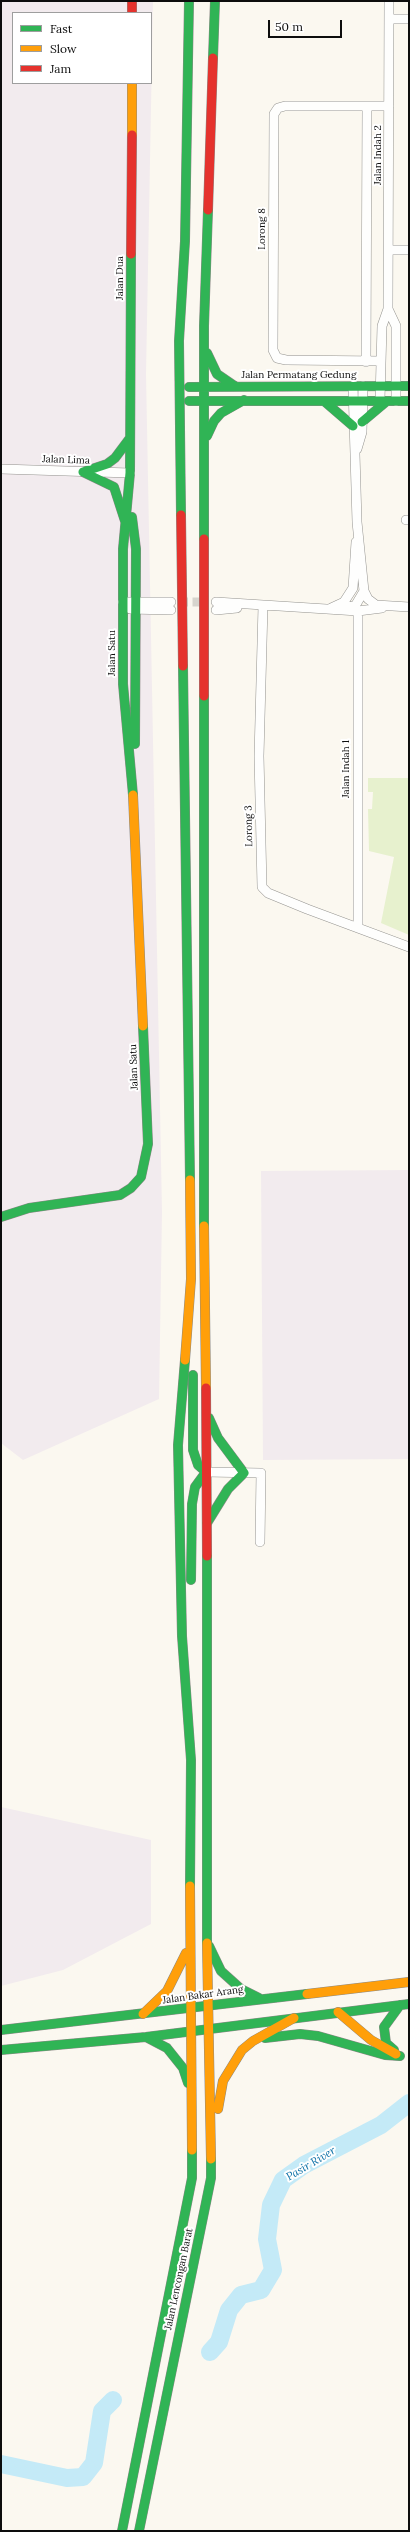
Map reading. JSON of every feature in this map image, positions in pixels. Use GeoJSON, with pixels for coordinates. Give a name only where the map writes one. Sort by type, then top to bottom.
{"type":"FeatureCollection","features":[{"type":"Feature","properties":{"kind":"main road"},"geometry":{"type":"LineString","coordinates":[[132,1],[132,12]]}},
{"type":"Feature","properties":{"kind":"main road"},"geometry":{"type":"LineString","coordinates":[[180,556],[187,525],[189,387],[185,241],[189,1]]}},
{"type":"Feature","properties":{"kind":"main road","name":"Jalan Lencongan Barat"},"geometry":{"type":"LineString","coordinates":[[139,2531],[211,2178],[212,2154],[207,1943],[207,1523],[203,1111],[204,346],[216,12],[215,1]]}},
{"type":"Feature","properties":{"kind":"main road","name":"Jalan Dua"},"geometry":{"type":"LineString","coordinates":[[130,473],[132,84]]}},
{"type":"Feature","properties":{"kind":"main road"},"geometry":{"type":"LineString","coordinates":[[187,115],[212,116]]}},
{"type":"Feature","properties":{"kind":"main road"},"geometry":{"type":"LineString","coordinates":[[182,1636],[191,1581],[192,1504],[195,1487],[206,1472],[198,1465],[192,1450],[194,1319],[191,1279],[180,556],[179,333],[185,241]]}},
{"type":"Feature","properties":{"kind":"main road"},"geometry":{"type":"LineString","coordinates":[[204,346],[211,365],[217,374],[236,387]]}},
{"type":"Feature","properties":{"kind":"main road","name":"Jalan Permatang Gedung"},"geometry":{"type":"LineString","coordinates":[[189,387],[409,386]]}},
{"type":"Feature","properties":{"kind":"main road"},"geometry":{"type":"LineString","coordinates":[[205,441],[214,421],[221,413],[244,400]]}},
{"type":"Feature","properties":{"kind":"main road"},"geometry":{"type":"LineString","coordinates":[[189,401],[409,401]]}},
{"type":"Feature","properties":{"kind":"main road"},"geometry":{"type":"LineString","coordinates":[[324,401],[353,426]]}},
{"type":"Feature","properties":{"kind":"main road"},"geometry":{"type":"LineString","coordinates":[[362,422],[388,401]]}},
{"type":"Feature","properties":{"kind":"main road"},"geometry":{"type":"LineString","coordinates":[[83,472],[107,464],[115,458],[130,438]]}},
{"type":"Feature","properties":{"kind":"main road"},"geometry":{"type":"LineString","coordinates":[[83,472],[114,487],[126,525]]}},
{"type":"Feature","properties":{"kind":"main road","name":"Jalan Satu"},"geometry":{"type":"LineString","coordinates":[[1,1217],[29,1208],[120,1195],[131,1188],[141,1177],[146,1162],[148,1144],[134,806],[123,684],[123,549],[129,500],[130,473]]}},
{"type":"Feature","properties":{"kind":"main road","name":"Jalan Satu"},"geometry":{"type":"LineString","coordinates":[[129,500],[136,549],[134,806]]}},
{"type":"Feature","properties":{"kind":"main road"},"geometry":{"type":"LineString","coordinates":[[182,1636],[178,1445],[191,1279]]}},
{"type":"Feature","properties":{"kind":"main road"},"geometry":{"type":"LineString","coordinates":[[206,1411],[218,1438],[244,1474],[228,1489],[207,1523]]}},
{"type":"Feature","properties":{"kind":"main road","name":"Jalan Lencongan Barat"},"geometry":{"type":"LineString","coordinates":[[122,2531],[192,2178],[189,1944],[191,1760],[182,1636]]}},
{"type":"Feature","properties":{"kind":"main road"},"geometry":{"type":"LineString","coordinates":[[207,1943],[222,1971],[241,1989],[259,1998]]}},
{"type":"Feature","properties":{"kind":"main road"},"geometry":{"type":"LineString","coordinates":[[143,2014],[167,1991],[174,1980],[189,1944]]}},
{"type":"Feature","properties":{"kind":"main road","name":"Jalan Bakar Arang"},"geometry":{"type":"LineString","coordinates":[[1,2030],[209,2006],[259,1998],[409,1982]]}},
{"type":"Feature","properties":{"kind":"main road"},"geometry":{"type":"LineString","coordinates":[[1,2050],[146,2037],[190,2030],[210,2029],[404,2004]]}},
{"type":"Feature","properties":{"kind":"main road"},"geometry":{"type":"LineString","coordinates":[[404,2004],[388,2020],[384,2037],[386,2043],[405,2058]]}},
{"type":"Feature","properties":{"kind":"main road"},"geometry":{"type":"LineString","coordinates":[[338,2012],[371,2040],[405,2058]]}},
{"type":"Feature","properties":{"kind":"main road"},"geometry":{"type":"LineString","coordinates":[[212,2154],[223,2081],[242,2050],[254,2041],[294,2018]]}},
{"type":"Feature","properties":{"kind":"main road"},"geometry":{"type":"LineString","coordinates":[[254,2041],[300,2034],[325,2037],[385,2055],[405,2058]]}},
{"type":"Feature","properties":{"kind":"main road"},"geometry":{"type":"LineString","coordinates":[[146,2037],[167,2048],[183,2068],[192,2092]]}},
{"type":"Feature","properties":{"kind":"street","name":"Jalan Indah 2"},"geometry":{"type":"LineString","coordinates":[[388,401],[380,386],[382,326],[388,309],[389,1]]}},
{"type":"Feature","properties":{"kind":"street"},"geometry":{"type":"LineString","coordinates":[[389,19],[409,19]]}},
{"type":"Feature","properties":{"kind":"street","name":"Lorong 8"},"geometry":{"type":"LineString","coordinates":[[381,361],[286,360],[277,358],[273,350],[274,114],[278,108],[285,106],[389,106]]}},
{"type":"Feature","properties":{"kind":"street"},"geometry":{"type":"LineString","coordinates":[[366,362],[367,106]]}},
{"type":"Feature","properties":{"kind":"street"},"geometry":{"type":"LineString","coordinates":[[389,250],[409,250]]}},
{"type":"Feature","properties":{"kind":"street","name":"Jalan Indah 2"},"geometry":{"type":"LineString","coordinates":[[388,309],[396,326],[396,386],[388,401]]}},
{"type":"Feature","properties":{"kind":"street"},"geometry":{"type":"LineString","coordinates":[[353,386],[358,401],[362,422],[362,432],[356,450]]}},
{"type":"Feature","properties":{"kind":"street"},"geometry":{"type":"LineString","coordinates":[[328,609],[344,602],[353,588],[357,522],[356,450],[353,426],[358,401],[363,386]]}},
{"type":"Feature","properties":{"kind":"street","name":"Jalan Lima"},"geometry":{"type":"LineString","coordinates":[[1,469],[130,473]]}},
{"type":"Feature","properties":{"kind":"street"},"geometry":{"type":"LineString","coordinates":[[357,522],[364,591],[372,603],[389,607]]}},
{"type":"Feature","properties":{"kind":"street"},"geometry":{"type":"LineString","coordinates":[[328,609],[355,606],[364,591]]}},
{"type":"Feature","properties":{"kind":"street"},"geometry":{"type":"LineString","coordinates":[[123,606],[171,606]]}},
{"type":"Feature","properties":{"kind":"street"},"geometry":{"type":"LineString","coordinates":[[216,606],[262,606],[358,611],[389,607],[409,607]]}},
{"type":"Feature","properties":{"kind":"street","name":"Lorong 3"},"geometry":{"type":"LineString","coordinates":[[262,606],[259,756],[262,888],[268,893],[358,926],[409,947]]}},
{"type":"Feature","properties":{"kind":"street","name":"Jalan Indah 1"},"geometry":{"type":"LineString","coordinates":[[358,611],[358,926]]}},
{"type":"Feature","properties":{"kind":"street"},"geometry":{"type":"LineString","coordinates":[[206,1472],[244,1474],[261,1473],[260,1542]]}},
{"type":"Feature","properties":{"kind":"shaded area"},"geometry":{"type":"Polygon","coordinates":[[[1,1],[153,1],[152,54],[152,12],[12,12],[12,84],[151,84],[146,374],[162,1212],[159,1399],[23,1460],[1,1443],[1,1]]]}},
{"type":"Feature","properties":{"kind":"shaded area"},"geometry":{"type":"Polygon","coordinates":[[[409,1170],[409,1459],[263,1460],[261,1171],[409,1170]]]}},
{"type":"Feature","properties":{"kind":"shaded area"},"geometry":{"type":"Polygon","coordinates":[[[1,1807],[151,1840],[151,1924],[63,1970],[1,1986],[1,1807]]]}},
{"type":"Feature","properties":{"kind":"green space"},"geometry":{"type":"Polygon","coordinates":[[[368,778],[409,778],[409,935],[381,923],[394,857],[369,851],[368,809],[372,809],[373,792],[368,792],[368,778]]]}},
{"type":"Feature","properties":{"kind":"waterway","name":"Pasir River"},"geometry":{"type":"LineString","coordinates":[[210,2352],[219,2342],[229,2310],[241,2295],[261,2290],[273,2270],[267,2239],[271,2205],[283,2180],[304,2165],[381,2125],[409,2103]]}},
{"type":"Feature","properties":{"kind":"waterway"},"geometry":{"type":"LineString","coordinates":[[1,2464],[67,2478],[83,2477],[94,2463],[102,2411],[113,2400]]}},
{"type":"Feature","properties":{"kind":"tunnel"},"geometry":{"type":"LineString","coordinates":[[179,602],[208,602]]}},
{"type":"Feature","properties":{"kind":"traffic: fast"},"geometry":{"type":"LineString","coordinates":[[181,515],[179,341],[185,241],[189,1]]}},
{"type":"Feature","properties":{"kind":"traffic: fast"},"geometry":{"type":"LineString","coordinates":[[213,58],[215,1]]}},
{"type":"Feature","properties":{"kind":"traffic: fast"},"geometry":{"type":"LineString","coordinates":[[204,539],[204,326],[208,210]]}},
{"type":"Feature","properties":{"kind":"traffic: fast"},"geometry":{"type":"LineString","coordinates":[[131,254],[130,473],[123,549],[123,684],[133,795]]}},
{"type":"Feature","properties":{"kind":"traffic: fast"},"geometry":{"type":"LineString","coordinates":[[207,353],[217,374],[236,387]]}},
{"type":"Feature","properties":{"kind":"traffic: fast"},"geometry":{"type":"LineString","coordinates":[[189,387],[409,386]]}},
{"type":"Feature","properties":{"kind":"traffic: fast"},"geometry":{"type":"LineString","coordinates":[[207,436],[214,421],[221,413],[244,400]]}},
{"type":"Feature","properties":{"kind":"traffic: fast"},"geometry":{"type":"LineString","coordinates":[[189,401],[409,401]]}},
{"type":"Feature","properties":{"kind":"traffic: fast"},"geometry":{"type":"LineString","coordinates":[[324,401],[353,426]]}},
{"type":"Feature","properties":{"kind":"traffic: fast"},"geometry":{"type":"LineString","coordinates":[[362,422],[387,401]]}},
{"type":"Feature","properties":{"kind":"traffic: fast"},"geometry":{"type":"LineString","coordinates":[[83,472],[107,464],[115,458],[130,438]]}},
{"type":"Feature","properties":{"kind":"traffic: fast"},"geometry":{"type":"LineString","coordinates":[[83,472],[114,487],[125,521]]}},
{"type":"Feature","properties":{"kind":"traffic: fast"},"geometry":{"type":"LineString","coordinates":[[132,517],[136,549],[135,744]]}},
{"type":"Feature","properties":{"kind":"traffic: fast"},"geometry":{"type":"LineString","coordinates":[[183,666],[190,1180]]}},
{"type":"Feature","properties":{"kind":"traffic: fast"},"geometry":{"type":"LineString","coordinates":[[204,696],[204,1226]]}},
{"type":"Feature","properties":{"kind":"traffic: fast"},"geometry":{"type":"LineString","coordinates":[[1,1217],[29,1208],[120,1195],[131,1188],[141,1177],[148,1144],[143,1026]]}},
{"type":"Feature","properties":{"kind":"traffic: fast"},"geometry":{"type":"LineString","coordinates":[[185,1360],[178,1445],[182,1636],[191,1760],[190,1886]]}},
{"type":"Feature","properties":{"kind":"traffic: fast"},"geometry":{"type":"LineString","coordinates":[[193,1375],[193,1450],[198,1465],[206,1472]]}},
{"type":"Feature","properties":{"kind":"traffic: fast"},"geometry":{"type":"LineString","coordinates":[[207,1523],[228,1489],[244,1473],[218,1438],[209,1418]]}},
{"type":"Feature","properties":{"kind":"traffic: fast"},"geometry":{"type":"LineString","coordinates":[[191,1580],[192,1504],[195,1487],[206,1472]]}},
{"type":"Feature","properties":{"kind":"traffic: fast"},"geometry":{"type":"LineString","coordinates":[[207,1556],[207,1943]]}},
{"type":"Feature","properties":{"kind":"traffic: fast"},"geometry":{"type":"LineString","coordinates":[[209,1946],[221,1971],[241,1989],[259,1998]]}},
{"type":"Feature","properties":{"kind":"traffic: fast"},"geometry":{"type":"LineString","coordinates":[[1,2030],[307,1994]]}},
{"type":"Feature","properties":{"kind":"traffic: fast"},"geometry":{"type":"LineString","coordinates":[[1,2050],[146,2037],[409,2004]]}},
{"type":"Feature","properties":{"kind":"traffic: fast"},"geometry":{"type":"LineString","coordinates":[[394,2050],[386,2043],[384,2027],[400,2005]]}},
{"type":"Feature","properties":{"kind":"traffic: fast"},"geometry":{"type":"LineString","coordinates":[[265,2038],[300,2034],[318,2036],[385,2055],[400,2056]]}},
{"type":"Feature","properties":{"kind":"traffic: fast"},"geometry":{"type":"LineString","coordinates":[[146,2037],[167,2048],[183,2068],[188,2083]]}},
{"type":"Feature","properties":{"kind":"traffic: fast"},"geometry":{"type":"LineString","coordinates":[[122,2531],[192,2178],[192,2150]]}},
{"type":"Feature","properties":{"kind":"traffic: fast"},"geometry":{"type":"LineString","coordinates":[[139,2531],[211,2178],[211,2159]]}},
{"type":"Feature","properties":{"kind":"traffic: slow"},"geometry":{"type":"LineString","coordinates":[[132,84],[132,135]]}},
{"type":"Feature","properties":{"kind":"traffic: slow"},"geometry":{"type":"LineString","coordinates":[[133,795],[143,1026]]}},
{"type":"Feature","properties":{"kind":"traffic: slow"},"geometry":{"type":"LineString","coordinates":[[185,1360],[191,1279],[190,1180]]}},
{"type":"Feature","properties":{"kind":"traffic: slow"},"geometry":{"type":"LineString","coordinates":[[204,1226],[206,1388]]}},
{"type":"Feature","properties":{"kind":"traffic: slow"},"geometry":{"type":"LineString","coordinates":[[190,1886],[192,2150]]}},
{"type":"Feature","properties":{"kind":"traffic: slow"},"geometry":{"type":"LineString","coordinates":[[207,1943],[211,2159]]}},
{"type":"Feature","properties":{"kind":"traffic: slow"},"geometry":{"type":"LineString","coordinates":[[143,2014],[167,1991],[186,1953]]}},
{"type":"Feature","properties":{"kind":"traffic: slow"},"geometry":{"type":"LineString","coordinates":[[307,1994],[409,1982]]}},
{"type":"Feature","properties":{"kind":"traffic: slow"},"geometry":{"type":"LineString","coordinates":[[338,2012],[371,2040],[396,2054]]}},
{"type":"Feature","properties":{"kind":"traffic: slow"},"geometry":{"type":"LineString","coordinates":[[218,2109],[223,2081],[242,2050],[253,2041],[294,2018]]}},
{"type":"Feature","properties":{"kind":"traffic: jam"},"geometry":{"type":"LineString","coordinates":[[132,1],[132,12]]}},
{"type":"Feature","properties":{"kind":"traffic: jam"},"geometry":{"type":"LineString","coordinates":[[208,210],[213,58]]}},
{"type":"Feature","properties":{"kind":"traffic: jam"},"geometry":{"type":"LineString","coordinates":[[131,254],[132,135]]}},
{"type":"Feature","properties":{"kind":"traffic: jam"},"geometry":{"type":"LineString","coordinates":[[181,515],[183,666]]}},
{"type":"Feature","properties":{"kind":"traffic: jam"},"geometry":{"type":"LineString","coordinates":[[204,539],[204,696]]}},
{"type":"Feature","properties":{"kind":"traffic: jam"},"geometry":{"type":"LineString","coordinates":[[206,1388],[207,1556]]}}]}
